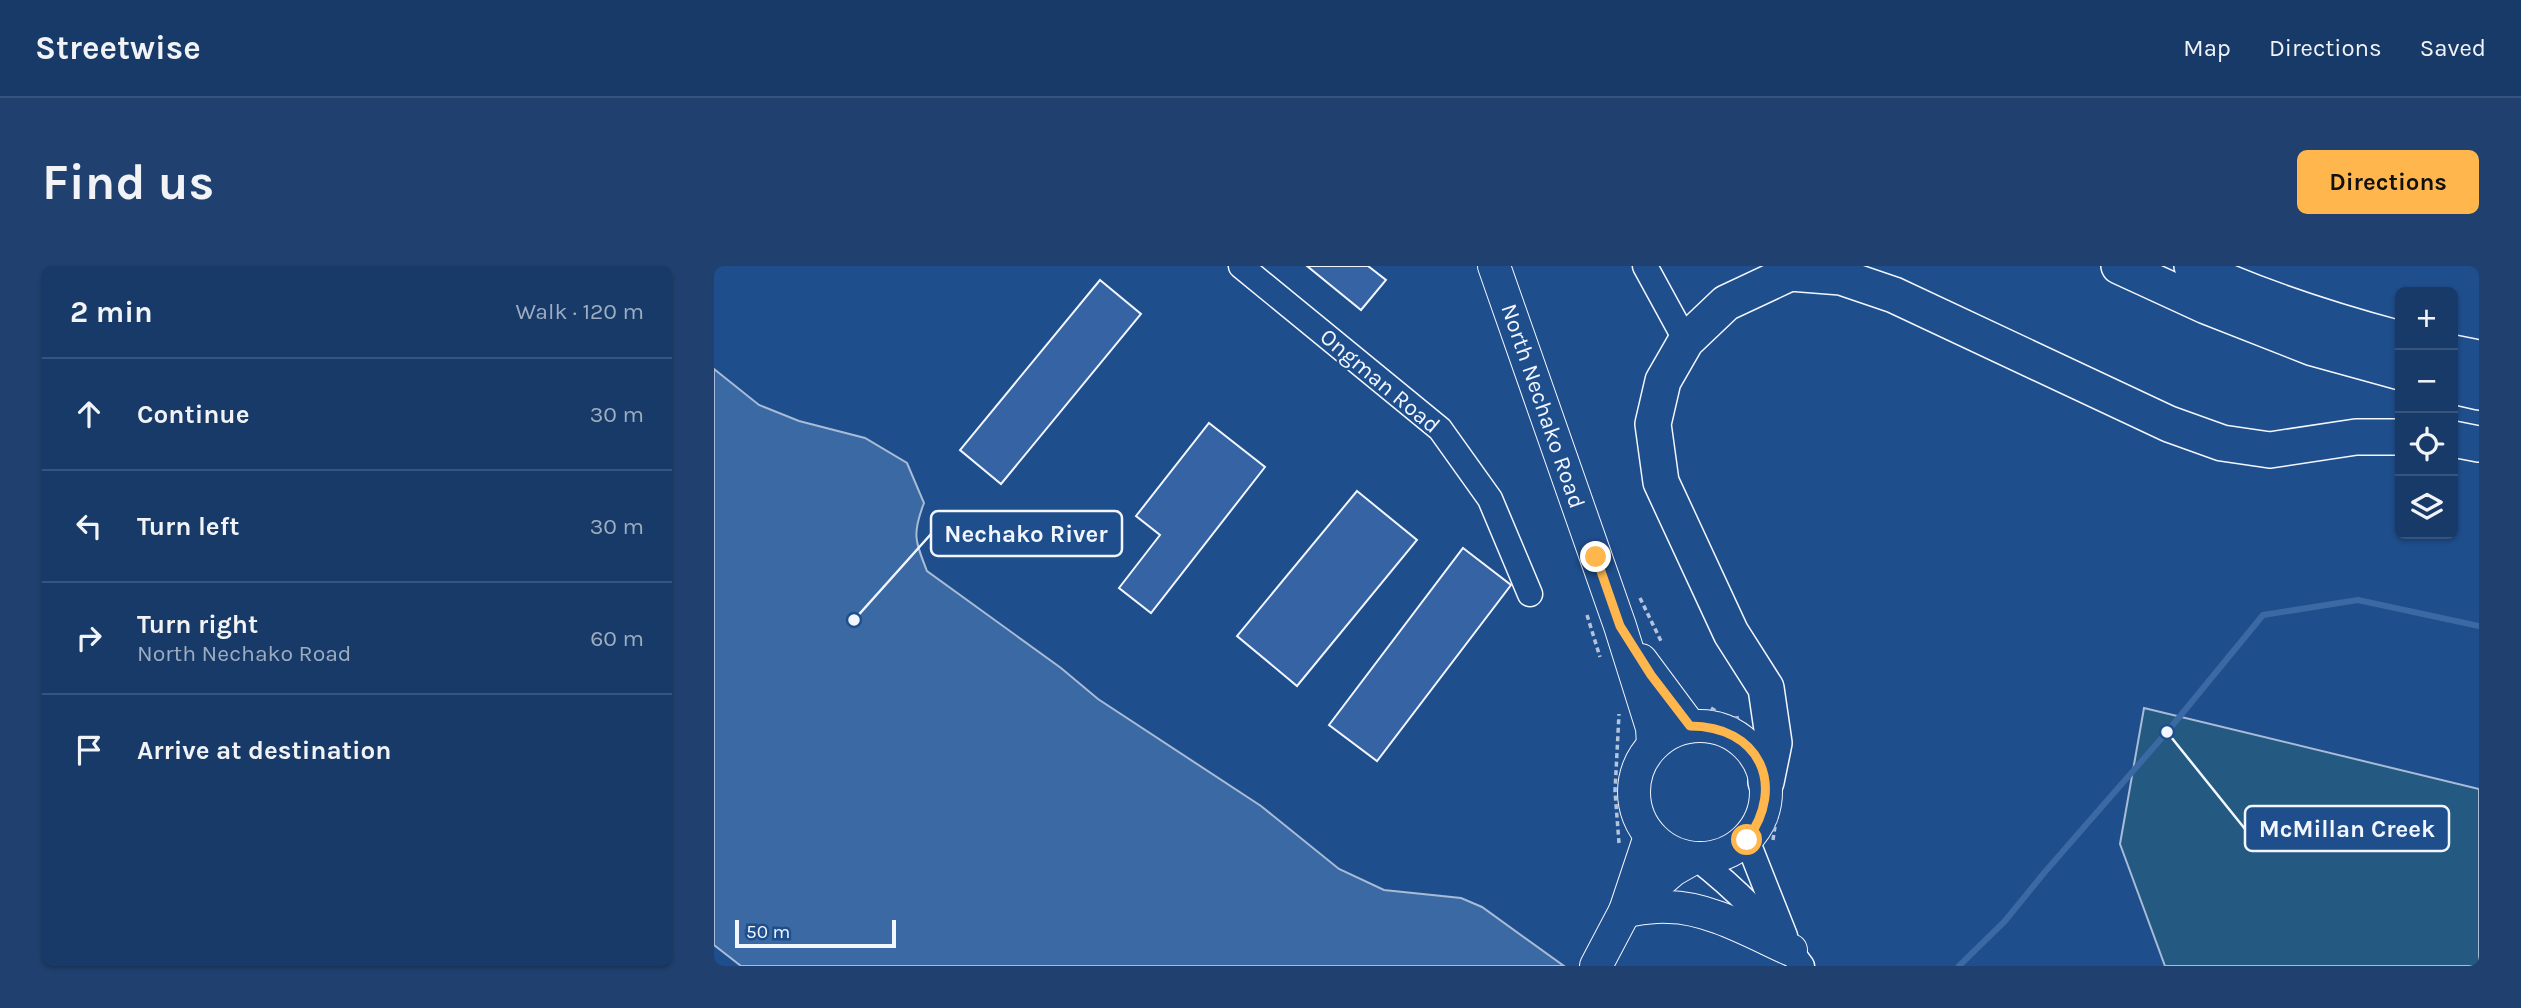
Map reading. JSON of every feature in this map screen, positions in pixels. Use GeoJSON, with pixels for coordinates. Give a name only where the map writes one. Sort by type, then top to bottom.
{"type":"FeatureCollection","features":[{"type":"Feature","properties":{"kind":"highway"},"geometry":{"type":"LineString","coordinates":[[2119,266],[2206,306],[2313,348],[2395,371]]}},
{"type":"Feature","properties":{"kind":"highway"},"geometry":{"type":"LineString","coordinates":[[2192,266],[2219,279],[2324,318],[2395,338]]}},
{"type":"Feature","properties":{"kind":"highway"},"geometry":{"type":"LineString","coordinates":[[1766,782],[1774,743],[1766,688],[1731,633],[1661,482],[1653,425],[1663,381],[1686,341],[1726,303],[1790,273],[1841,277],[1894,295],[2169,424],[2222,443],[2270,450],[2356,437],[2395,437]]}},
{"type":"Feature","properties":{"kind":"highway"},"geometry":{"type":"LineString","coordinates":[[2458,354],[2479,358]]}},
{"type":"Feature","properties":{"kind":"highway"},"geometry":{"type":"LineString","coordinates":[[2458,387],[2479,392]]}},
{"type":"Feature","properties":{"kind":"highway"},"geometry":{"type":"LineString","coordinates":[[2458,440],[2479,444]]}},
{"type":"Feature","properties":{"kind":"main road","name":"North Nechako Road"},"geometry":{"type":"LineString","coordinates":[[1494,266],[1620,626],[1652,728],[1653,745]]}},
{"type":"Feature","properties":{"kind":"main road","name":"North Nechako Road"},"geometry":{"type":"LineString","coordinates":[[1620,626],[1651,675],[1690,726]]}},
{"type":"Feature","properties":{"kind":"main road"},"geometry":{"type":"LineString","coordinates":[[1690,726],[1710,726],[1730,733],[1747,745],[1759,762],[1766,782],[1766,803],[1759,823],[1747,840],[1730,852],[1712,858],[1676,854],[1650,836],[1635,805],[1634,783],[1640,762],[1653,745],[1671,732],[1690,726]]}},
{"type":"Feature","properties":{"kind":"main road"},"geometry":{"type":"LineString","coordinates":[[1602,955],[1625,911],[1650,836]]}},
{"type":"Feature","properties":{"kind":"main road"},"geometry":{"type":"LineString","coordinates":[[1625,911],[1673,870],[1695,858]]}},
{"type":"Feature","properties":{"kind":"main road"},"geometry":{"type":"LineString","coordinates":[[1625,911],[1670,907],[1723,919],[1796,958]]}},
{"type":"Feature","properties":{"kind":"street","name":"Ongman Road"},"geometry":{"type":"LineString","coordinates":[[1241,266],[1440,429],[1490,499],[1530,594]]}},
{"type":"Feature","properties":{"kind":"street"},"geometry":{"type":"LineString","coordinates":[[1645,266],[1686,341]]}},
{"type":"Feature","properties":{"kind":"street"},"geometry":{"type":"LineString","coordinates":[[1747,840],[1796,958]]}},
{"type":"Feature","properties":{"kind":"street"},"geometry":{"type":"LineString","coordinates":[[1695,858],[1722,878],[1796,958]]}},
{"type":"Feature","properties":{"kind":"shaded area"},"geometry":{"type":"Polygon","coordinates":[[[714,369],[759,405],[799,421],[865,438],[907,463],[924,503],[916,537],[927,571],[1061,668],[1098,699],[1261,806],[1339,869],[1384,890],[1461,898],[1482,907],[1564,966],[741,966],[714,945],[714,369]]]}},
{"type":"Feature","properties":{"kind":"shaded area"},"geometry":{"type":"Polygon","coordinates":[[[2144,708],[2479,789],[2479,966],[2165,966],[2120,844],[2144,708]]]}},
{"type":"Feature","properties":{"kind":"building"},"geometry":{"type":"Polygon","coordinates":[[[1307,266],[1368,266],[1386,280],[1361,310],[1307,266]]]}},
{"type":"Feature","properties":{"kind":"building"},"geometry":{"type":"Polygon","coordinates":[[[1100,280],[1141,314],[1001,484],[960,450],[1100,280]]]}},
{"type":"Feature","properties":{"kind":"building"},"geometry":{"type":"Polygon","coordinates":[[[1209,423],[1265,467],[1151,613],[1119,588],[1160,535],[1136,516],[1209,423]]]}},
{"type":"Feature","properties":{"kind":"building"},"geometry":{"type":"Polygon","coordinates":[[[1357,491],[1417,540],[1297,686],[1237,636],[1357,491]]]}},
{"type":"Feature","properties":{"kind":"building"},"geometry":{"type":"Polygon","coordinates":[[[1463,548],[1511,585],[1377,761],[1329,725],[1463,548]]]}},
{"type":"Feature","properties":{"kind":"waterway"},"geometry":{"type":"LineString","coordinates":[[1959,966],[2005,921],[2263,615],[2358,600],[2479,626]]}},
{"type":"Feature","properties":{"kind":"place","name":"Nechako River"},"geometry":{"type":"Point","coordinates":[854,620]}},
{"type":"Feature","properties":{"kind":"place","name":"McMillan Creek"},"geometry":{"type":"Point","coordinates":[2167,732]}},
{"type":"Feature","properties":{"kind":"route"},"geometry":{"type":"LineString","coordinates":[[1596,557],[1620,626],[1651,675],[1690,726],[1710,726],[1730,733],[1747,745],[1759,762],[1766,782],[1766,803],[1759,823],[1747,840]]}}]}
